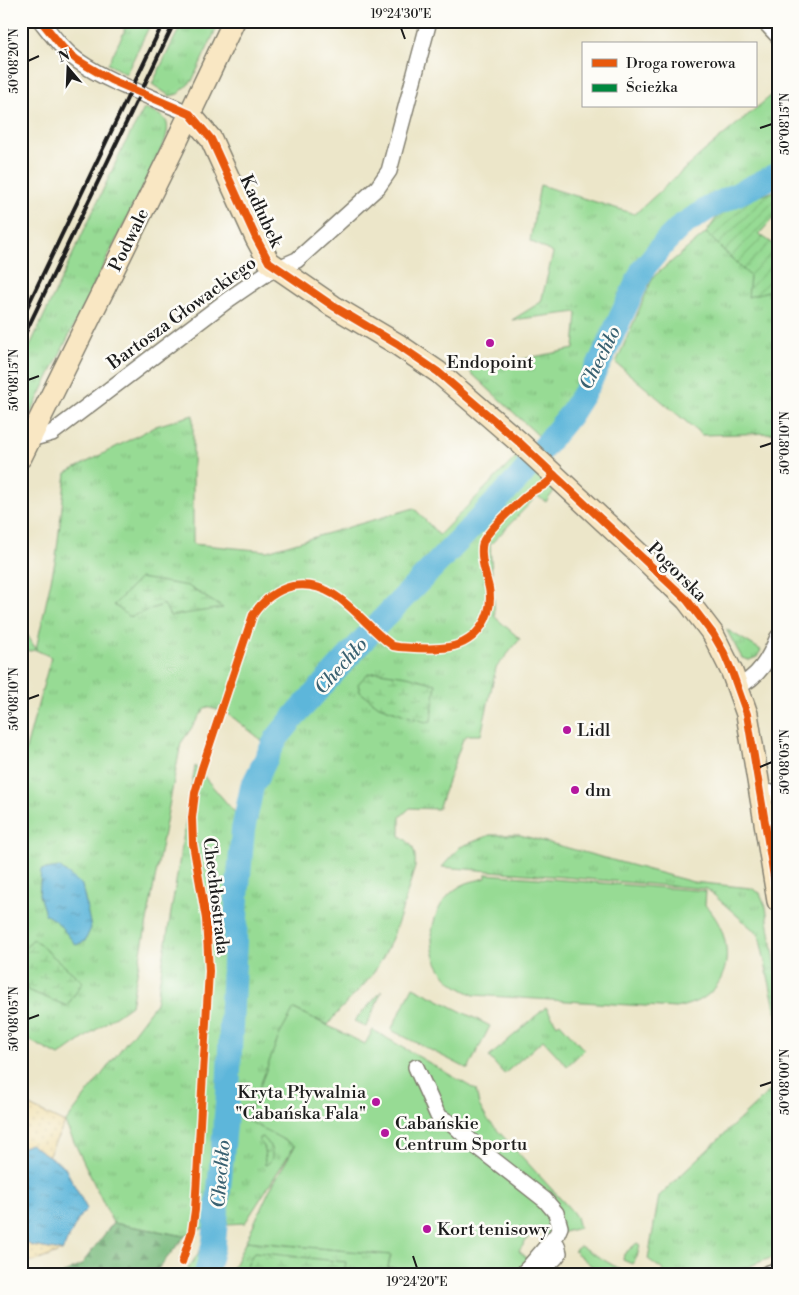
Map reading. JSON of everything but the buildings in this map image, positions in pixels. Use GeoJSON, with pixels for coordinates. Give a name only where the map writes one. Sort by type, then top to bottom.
{"type":"FeatureCollection","features":[{"type":"Feature","properties":{"kind":"street","name":"Kadłubek"},"geometry":{"type":"LineString","coordinates":[[41,21],[63,48],[77,60],[112,80],[190,114],[211,139],[269,262],[334,306],[422,360],[546,467]]}},
{"type":"Feature","properties":{"kind":"street","name":"Podwale"},"geometry":{"type":"LineString","coordinates":[[26,448],[234,21]]}},
{"type":"Feature","properties":{"kind":"street","name":"Bartosza Głowackiego"},"geometry":{"type":"LineString","coordinates":[[26,448],[52,434],[229,299],[267,273],[297,260],[378,187],[389,171],[429,21]]}},
{"type":"Feature","properties":{"kind":"street"},"geometry":{"type":"LineString","coordinates":[[764,21],[778,36]]}},
{"type":"Feature","properties":{"kind":"street","name":"Pogorska"},"geometry":{"type":"LineString","coordinates":[[546,467],[687,600],[714,634],[730,665],[747,714],[769,793],[778,900]]}},
{"type":"Feature","properties":{"kind":"street"},"geometry":{"type":"LineString","coordinates":[[737,687],[747,682],[763,668],[770,657],[778,637]]}},
{"type":"Feature","properties":{"kind":"street"},"geometry":{"type":"LineString","coordinates":[[416,1067],[438,1116],[454,1125],[476,1146],[512,1172],[546,1200],[556,1213],[560,1227],[553,1240],[557,1245],[559,1253],[555,1260],[543,1267],[524,1272]]}},
{"type":"Feature","properties":{"kind":"street"},"geometry":{"type":"LineString","coordinates":[[766,1274],[778,1270]]}},
{"type":"Feature","properties":{"kind":"green space"},"geometry":{"type":"Polygon","coordinates":[[[125,21],[152,21],[126,74],[108,64],[124,32],[125,21]]]}},
{"type":"Feature","properties":{"kind":"green space"},"geometry":{"type":"Polygon","coordinates":[[[183,21],[220,21],[192,81],[178,94],[170,96],[152,84],[183,21]]]}},
{"type":"Feature","properties":{"kind":"green space"},"geometry":{"type":"Polygon","coordinates":[[[778,90],[778,168],[696,212],[650,251],[624,298],[598,356],[571,406],[544,441],[468,370],[574,349],[577,312],[512,320],[541,302],[553,253],[530,241],[540,185],[635,214],[702,153],[778,90]]]}},
{"type":"Feature","properties":{"kind":"green space"},"geometry":{"type":"Polygon","coordinates":[[[144,109],[165,119],[167,133],[165,141],[21,433],[21,365],[123,147],[144,109]]]}},
{"type":"Feature","properties":{"kind":"green space"},"geometry":{"type":"Polygon","coordinates":[[[778,190],[778,213],[759,234],[778,247],[778,288],[748,297],[750,276],[706,233],[717,217],[738,203],[778,190]]]}},
{"type":"Feature","properties":{"kind":"green space"},"geometry":{"type":"Polygon","coordinates":[[[706,233],[750,276],[774,289],[778,288],[778,433],[702,435],[616,363],[653,277],[706,233]]]}},
{"type":"Feature","properties":{"kind":"green space"},"geometry":{"type":"Polygon","coordinates":[[[193,415],[193,544],[267,551],[414,508],[439,535],[516,457],[523,463],[495,498],[284,713],[264,742],[226,712],[206,707],[181,743],[131,1005],[59,1056],[21,1036],[21,767],[51,657],[36,650],[29,651],[21,647],[21,629],[23,628],[36,649],[56,557],[66,473],[156,426],[193,415]]]}},
{"type":"Feature","properties":{"kind":"green space"},"geometry":{"type":"Polygon","coordinates":[[[536,474],[554,491],[546,502],[537,496],[490,545],[495,617],[520,639],[496,668],[481,735],[468,735],[463,739],[438,809],[410,808],[400,817],[400,836],[413,849],[415,867],[394,933],[371,977],[328,1025],[294,1009],[295,1145],[245,1223],[227,1224],[249,841],[257,792],[283,741],[516,491],[536,474]]]}},
{"type":"Feature","properties":{"kind":"green space"},"geometry":{"type":"Polygon","coordinates":[[[140,578],[188,586],[223,608],[170,616],[164,604],[130,617],[114,605],[140,578]]]}},
{"type":"Feature","properties":{"kind":"green space"},"geometry":{"type":"Polygon","coordinates":[[[726,629],[761,650],[757,657],[749,660],[742,658],[726,629]]]}},
{"type":"Feature","properties":{"kind":"green space"},"geometry":{"type":"Polygon","coordinates":[[[379,672],[407,676],[436,684],[431,721],[425,722],[379,706],[360,692],[358,684],[367,674],[379,672]]]}},
{"type":"Feature","properties":{"kind":"green space"},"geometry":{"type":"Polygon","coordinates":[[[195,766],[237,815],[231,872],[212,1224],[185,1236],[113,1223],[65,1123],[156,1003],[195,766]]]}},
{"type":"Feature","properties":{"kind":"green space"},"geometry":{"type":"Polygon","coordinates":[[[490,835],[520,835],[693,882],[751,888],[760,893],[766,907],[778,981],[778,1022],[759,935],[707,889],[442,867],[460,847],[490,835]]]}},
{"type":"Feature","properties":{"kind":"green space"},"geometry":{"type":"Polygon","coordinates":[[[486,874],[706,891],[705,905],[714,916],[725,940],[725,966],[721,979],[713,990],[702,999],[676,1008],[474,995],[462,989],[445,975],[433,951],[432,937],[438,911],[445,899],[467,883],[486,878],[486,874]]]}},
{"type":"Feature","properties":{"kind":"green space"},"geometry":{"type":"Polygon","coordinates":[[[33,939],[83,982],[67,1006],[27,990],[21,963],[21,953],[33,939]]]}},
{"type":"Feature","properties":{"kind":"green space"},"geometry":{"type":"Polygon","coordinates":[[[413,987],[490,1026],[468,1069],[391,1030],[413,987]]]}},
{"type":"Feature","properties":{"kind":"green space"},"geometry":{"type":"Polygon","coordinates":[[[382,991],[366,1027],[354,1021],[382,991]]]}},
{"type":"Feature","properties":{"kind":"green space"},"geometry":{"type":"Polygon","coordinates":[[[546,1007],[557,1025],[560,1023],[584,1050],[567,1066],[543,1040],[504,1074],[489,1057],[546,1007]]]}},
{"type":"Feature","properties":{"kind":"green space","name":"Cabańskie Centrum Sportu"},"geometry":{"type":"Polygon","coordinates":[[[294,1009],[365,1044],[373,1030],[476,1090],[479,1105],[487,1119],[571,1210],[576,1217],[579,1228],[549,1238],[535,1228],[519,1251],[526,1257],[527,1262],[517,1274],[416,1274],[388,1267],[391,1255],[246,1241],[269,1191],[295,1146],[247,1120],[279,1036],[294,1009]]]}},
{"type":"Feature","properties":{"kind":"green space"},"geometry":{"type":"Polygon","coordinates":[[[778,1083],[778,1265],[776,1265],[773,1257],[729,1274],[662,1274],[663,1270],[648,1259],[659,1196],[778,1083]]]}},
{"type":"Feature","properties":{"kind":"green space"},"geometry":{"type":"Polygon","coordinates":[[[262,1137],[272,1151],[271,1160],[265,1165],[264,1146],[259,1141],[259,1138],[262,1137]]]}},
{"type":"Feature","properties":{"kind":"green space"},"geometry":{"type":"Polygon","coordinates":[[[113,1223],[185,1236],[154,1274],[62,1274],[81,1265],[113,1223]]]}},
{"type":"Feature","properties":{"kind":"green space"},"geometry":{"type":"Polygon","coordinates":[[[246,1241],[391,1255],[388,1267],[390,1274],[230,1274],[246,1241]]]}},
{"type":"Feature","properties":{"kind":"green space"},"geometry":{"type":"Polygon","coordinates":[[[637,1243],[640,1245],[637,1257],[632,1264],[623,1260],[624,1254],[637,1243]]]}},
{"type":"Feature","properties":{"kind":"green space"},"geometry":{"type":"Polygon","coordinates":[[[204,1244],[205,1260],[199,1274],[185,1274],[204,1244]]]}},
{"type":"Feature","properties":{"kind":"green space"},"geometry":{"type":"Polygon","coordinates":[[[580,1246],[628,1274],[601,1274],[574,1251],[580,1246]]]}},
{"type":"Feature","properties":{"kind":"green space"},"geometry":{"type":"Polygon","coordinates":[[[254,1252],[346,1262],[344,1274],[243,1274],[254,1252]]]}},
{"type":"Feature","properties":{"kind":"sand"},"geometry":{"type":"Polygon","coordinates":[[[21,1102],[65,1123],[48,1156],[30,1144],[21,1148],[21,1102]]]}},
{"type":"Feature","properties":{"kind":"sand"},"geometry":{"type":"Polygon","coordinates":[[[21,1239],[32,1246],[62,1251],[34,1262],[21,1259],[21,1239]]]}},
{"type":"Feature","properties":{"kind":"water"},"geometry":{"type":"Polygon","coordinates":[[[59,867],[82,885],[91,928],[85,941],[76,945],[57,922],[45,914],[39,895],[41,870],[59,867]]]}},
{"type":"Feature","properties":{"kind":"water"},"geometry":{"type":"Polygon","coordinates":[[[30,1144],[64,1166],[87,1209],[80,1216],[62,1251],[32,1246],[21,1239],[21,1148],[30,1144]]]}},
{"type":"Feature","properties":{"kind":"waterway","name":"Chechło"},"geometry":{"type":"LineString","coordinates":[[206,1274],[214,1242],[228,1093],[237,897],[243,830],[252,787],[276,739],[377,625],[520,477],[569,416],[600,362],[643,269],[666,241],[681,226],[709,208],[778,174]]}},
{"type":"Feature","properties":{"kind":"railway"},"geometry":{"type":"LineString","coordinates":[[21,320],[164,21]]}},
{"type":"Feature","properties":{"kind":"railway"},"geometry":{"type":"LineString","coordinates":[[21,342],[175,21]]}},
{"type":"Feature","properties":{"kind":"marked path"},"geometry":{"type":"LineString","coordinates":[[766,1274],[778,1270]]}},
{"type":"Feature","properties":{"kind":"cycle path"},"geometry":{"type":"LineString","coordinates":[[41,21],[63,48],[77,60],[111,80],[190,114],[211,139],[256,238],[269,262],[333,306],[397,344],[438,372],[519,442],[687,600],[713,634],[724,653],[747,714],[778,901]]}},
{"type":"Feature","properties":{"kind":"cycle path","name":"Chechłostrada"},"geometry":{"type":"LineString","coordinates":[[182,1262],[192,1231],[195,1210],[209,971],[206,919],[193,844],[192,818],[195,793],[202,768],[253,615],[266,600],[281,590],[293,586],[309,586],[323,589],[336,596],[393,646],[437,648],[459,644],[476,633],[482,626],[489,608],[489,588],[483,565],[483,542],[496,525],[522,499],[547,483],[554,475]]}},
{"type":"Feature","properties":{"kind":"place","name":"Endopoint"},"geometry":{"type":"Point","coordinates":[490,343]}},
{"type":"Feature","properties":{"kind":"place","name":"Lidl"},"geometry":{"type":"Point","coordinates":[567,730]}},
{"type":"Feature","properties":{"kind":"place","name":"dm"},"geometry":{"type":"Point","coordinates":[575,790]}},
{"type":"Feature","properties":{"kind":"place","name":"Kryta Pływalnia \"Cabańska Fala\""},"geometry":{"type":"Point","coordinates":[376,1102]}},
{"type":"Feature","properties":{"kind":"place","name":"Cabańskie Centrum Sportu"},"geometry":{"type":"Point","coordinates":[385,1133]}},
{"type":"Feature","properties":{"kind":"place","name":"Kort tenisowy"},"geometry":{"type":"Point","coordinates":[427,1229]}}]}
